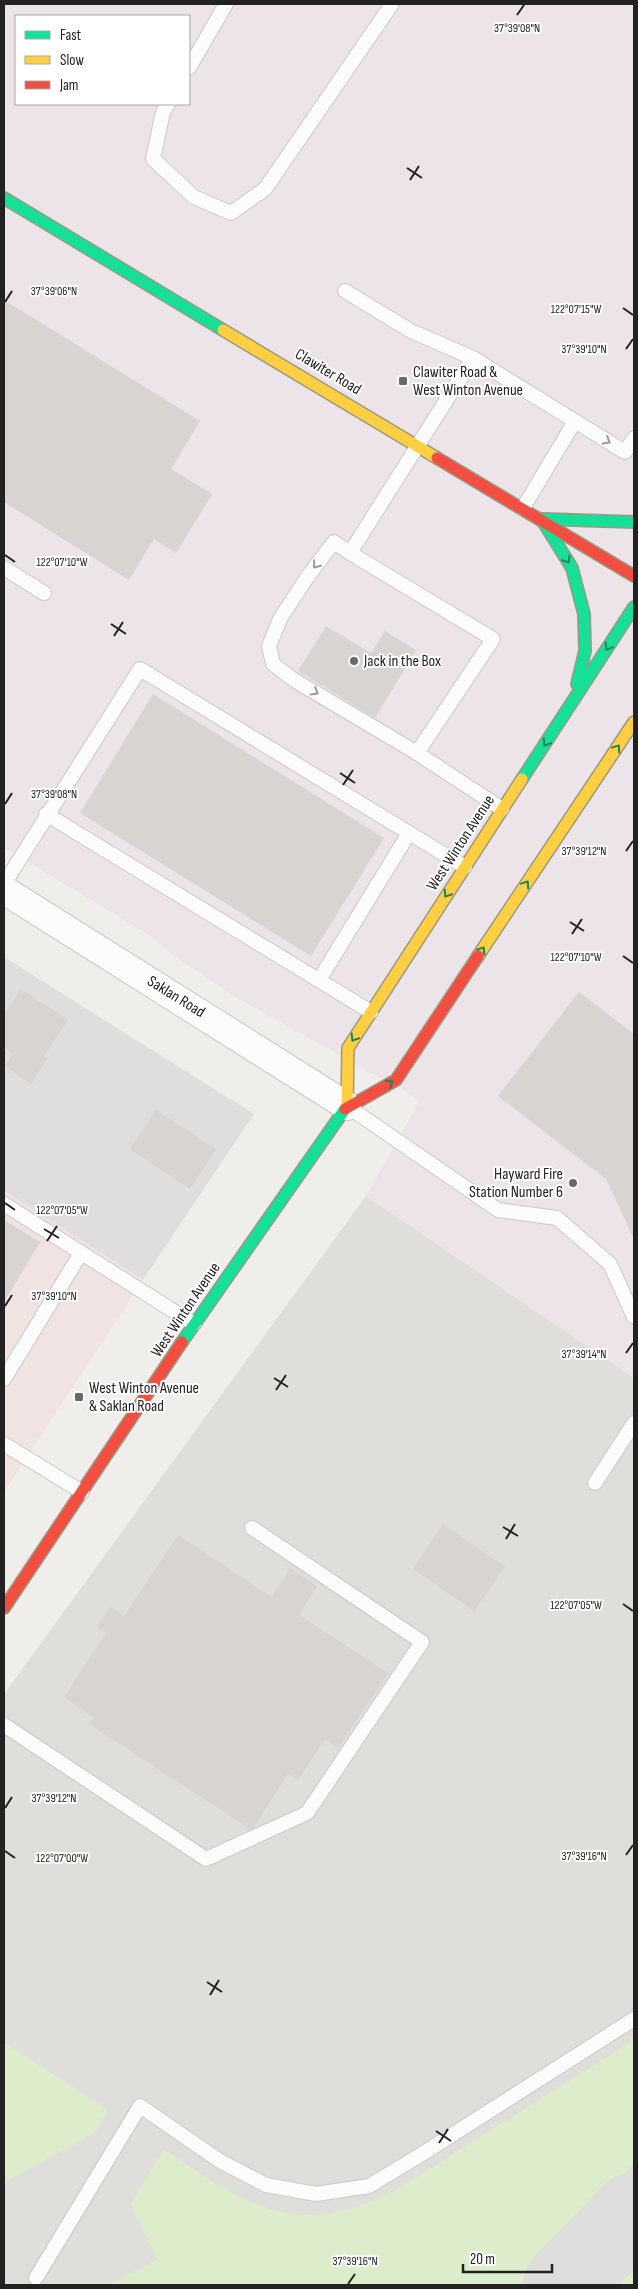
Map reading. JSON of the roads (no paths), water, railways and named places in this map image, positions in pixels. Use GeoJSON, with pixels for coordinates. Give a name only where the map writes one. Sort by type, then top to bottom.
{"type":"FeatureCollection","features":[{"type":"Feature","properties":{"kind":"main road","name":"Clawiter Road"},"geometry":{"type":"LineString","coordinates":[[5,201],[419,445],[634,576]]}},
{"type":"Feature","properties":{"kind":"main road"},"geometry":{"type":"LineString","coordinates":[[542,519],[634,522]]}},
{"type":"Feature","properties":{"kind":"main road"},"geometry":{"type":"LineString","coordinates":[[542,519],[572,568],[584,614],[585,651],[572,703]]}},
{"type":"Feature","properties":{"kind":"main road","name":"West Winton Avenue"},"geometry":{"type":"LineString","coordinates":[[347,1106],[348,1048],[634,607]]}},
{"type":"Feature","properties":{"kind":"main road","name":"West Winton Avenue"},"geometry":{"type":"LineString","coordinates":[[4,1608],[194,1324],[347,1106],[396,1080],[634,722]]}},
{"type":"Feature","properties":{"kind":"street","name":"Saklan Road"},"geometry":{"type":"LineString","coordinates":[[4,890],[347,1106]]}},
{"type":"Feature","properties":{"kind":"lane"},"geometry":{"type":"LineString","coordinates":[[190,66],[226,4]]}},
{"type":"Feature","properties":{"kind":"lane"},"geometry":{"type":"LineString","coordinates":[[167,105],[163,112],[154,159],[194,197],[231,214],[265,189],[392,4]]}},
{"type":"Feature","properties":{"kind":"lane"},"geometry":{"type":"LineString","coordinates":[[345,292],[411,331],[474,358],[625,452],[634,438]]}},
{"type":"Feature","properties":{"kind":"lane"},"geometry":{"type":"LineString","coordinates":[[350,552],[474,358]]}},
{"type":"Feature","properties":{"kind":"lane"},"geometry":{"type":"LineString","coordinates":[[523,508],[575,421]]}},
{"type":"Feature","properties":{"kind":"lane"},"geometry":{"type":"LineString","coordinates":[[417,753],[492,639],[334,542],[308,576],[280,619],[269,646],[273,664],[294,680],[417,753],[502,809]]}},
{"type":"Feature","properties":{"kind":"lane"},"geometry":{"type":"LineString","coordinates":[[4,568],[44,593]]}},
{"type":"Feature","properties":{"kind":"lane"},"geometry":{"type":"LineString","coordinates":[[4,884],[46,814],[140,669],[465,867]]}},
{"type":"Feature","properties":{"kind":"lane"},"geometry":{"type":"LineString","coordinates":[[46,814],[371,1012]]}},
{"type":"Feature","properties":{"kind":"lane"},"geometry":{"type":"LineString","coordinates":[[319,980],[410,833]]}},
{"type":"Feature","properties":{"kind":"lane"},"geometry":{"type":"LineString","coordinates":[[347,1106],[498,1210],[557,1218],[610,1264],[634,1317]]}},
{"type":"Feature","properties":{"kind":"lane"},"geometry":{"type":"LineString","coordinates":[[4,1204],[194,1324]]}},
{"type":"Feature","properties":{"kind":"lane"},"geometry":{"type":"LineString","coordinates":[[4,1379],[81,1253]]}},
{"type":"Feature","properties":{"kind":"lane"},"geometry":{"type":"LineString","coordinates":[[595,1483],[634,1423]]}},
{"type":"Feature","properties":{"kind":"lane"},"geometry":{"type":"LineString","coordinates":[[4,1444],[82,1492]]}},
{"type":"Feature","properties":{"kind":"lane"},"geometry":{"type":"LineString","coordinates":[[4,1724],[206,1859],[307,1813],[422,1642],[252,1528]]}},
{"type":"Feature","properties":{"kind":"lane"},"geometry":{"type":"LineString","coordinates":[[36,2278],[140,2106],[220,2161],[266,2185],[316,2194],[368,2186],[422,2154],[634,2018]]}},
{"type":"Feature","properties":{"kind":"place","name":"Clawiter Road & West Winton Avenue"},"geometry":{"type":"Point","coordinates":[403,381]}},
{"type":"Feature","properties":{"kind":"place","name":"Jack in the Box"},"geometry":{"type":"Point","coordinates":[354,661]}},
{"type":"Feature","properties":{"kind":"place","name":"Hayward Fire Station Number 6"},"geometry":{"type":"Point","coordinates":[573,1183]}},
{"type":"Feature","properties":{"kind":"place","name":"West Winton Avenue & Saklan Road"},"geometry":{"type":"Point","coordinates":[79,1397]}}]}
